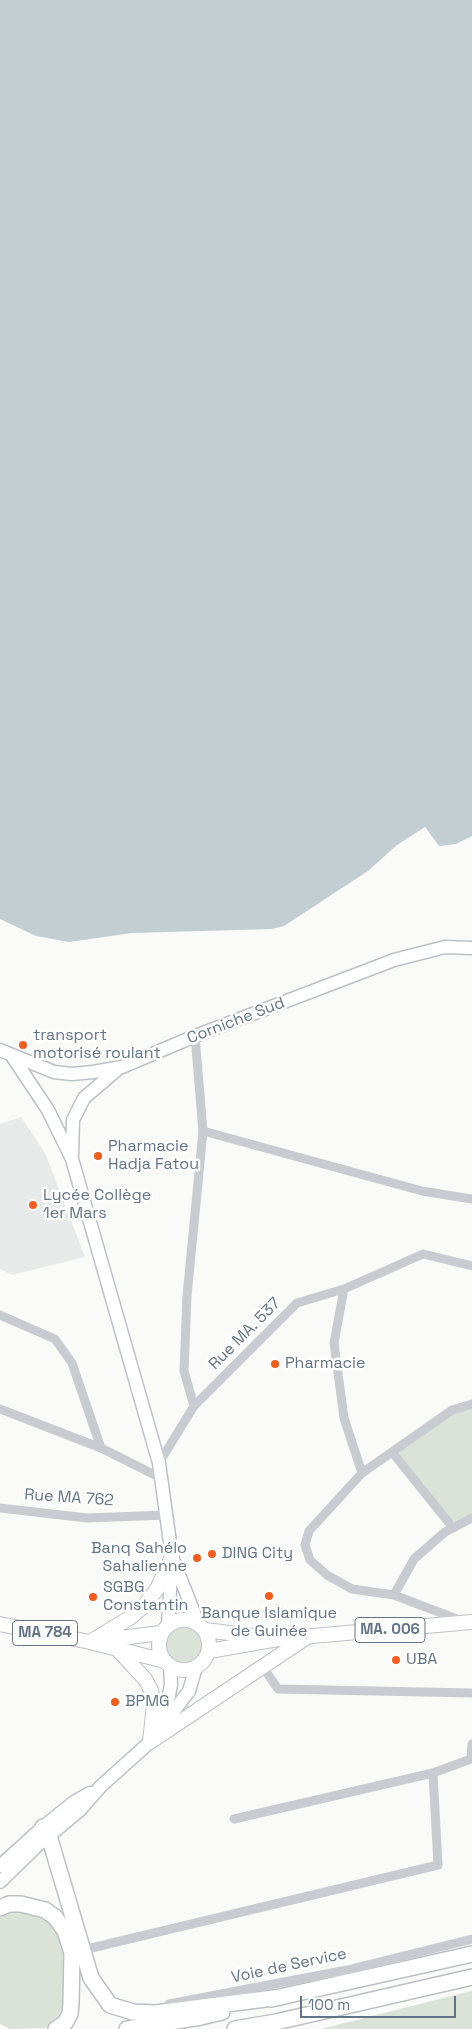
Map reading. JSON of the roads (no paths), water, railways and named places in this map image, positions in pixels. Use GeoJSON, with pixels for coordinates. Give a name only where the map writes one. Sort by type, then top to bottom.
{"type":"FeatureCollection","features":[{"type":"Feature","properties":{"kind":"highway"},"geometry":{"type":"LineString","coordinates":[[46,1831],[91,1978],[110,2005],[132,2012],[156,2013],[281,1997]]}},
{"type":"Feature","properties":{"kind":"highway"},"geometry":{"type":"LineString","coordinates":[[0,1908],[9,1904],[21,1904],[44,1910],[55,1917],[65,1931],[72,1952],[71,2004],[70,2014],[65,2023],[56,2029]]}},
{"type":"Feature","properties":{"kind":"highway"},"geometry":{"type":"LineString","coordinates":[[127,2029],[202,2017],[281,1997],[472,1954]]}},
{"type":"Feature","properties":{"kind":"highway"},"geometry":{"type":"LineString","coordinates":[[235,2029],[276,2022],[472,1977]]}},
{"type":"Feature","properties":{"kind":"highway"},"geometry":{"type":"LineString","coordinates":[[257,2029],[276,2022]]}},
{"type":"Feature","properties":{"kind":"main road","name":"Corniche Sud"},"geometry":{"type":"LineString","coordinates":[[0,1050],[54,1072],[72,1074],[122,1066],[394,960],[445,947],[472,948]]}},
{"type":"Feature","properties":{"kind":"main road"},"geometry":{"type":"LineString","coordinates":[[12,1056],[48,1110],[72,1159],[158,1463],[172,1557],[164,1629],[159,1648],[168,1664],[171,1685],[163,1726]]}},
{"type":"Feature","properties":{"kind":"main road"},"geometry":{"type":"LineString","coordinates":[[72,1159],[73,1120],[84,1098],[122,1066]]}},
{"type":"Feature","properties":{"kind":"main road"},"geometry":{"type":"LineString","coordinates":[[90,1642],[168,1664],[179,1670],[188,1670],[196,1667],[206,1658],[209,1651],[209,1637],[202,1627],[172,1557]]}},
{"type":"Feature","properties":{"kind":"main road"},"geometry":{"type":"LineString","coordinates":[[90,1642],[131,1617],[146,1605],[157,1589],[172,1557]]}},
{"type":"Feature","properties":{"kind":"main road"},"geometry":{"type":"LineString","coordinates":[[90,1642],[164,1629],[182,1619],[202,1627],[278,1639]]}},
{"type":"Feature","properties":{"kind":"main road","name":"MA. 006"},"geometry":{"type":"LineString","coordinates":[[307,1637],[469,1622]]}},
{"type":"Feature","properties":{"kind":"main road","name":"MA 784"},"geometry":{"type":"LineString","coordinates":[[0,1624],[90,1642]]}},
{"type":"Feature","properties":{"kind":"main road"},"geometry":{"type":"LineString","coordinates":[[209,1651],[278,1639],[307,1637]]}},
{"type":"Feature","properties":{"kind":"main road"},"geometry":{"type":"LineString","coordinates":[[0,1866],[46,1831],[79,1812],[101,1786],[150,1742],[307,1637]]}},
{"type":"Feature","properties":{"kind":"main road"},"geometry":{"type":"LineString","coordinates":[[119,1651],[145,1679],[151,1690],[154,1705],[150,1742]]}},
{"type":"Feature","properties":{"kind":"main road"},"geometry":{"type":"LineString","coordinates":[[150,1742],[189,1691],[196,1667]]}},
{"type":"Feature","properties":{"kind":"main road"},"geometry":{"type":"LineString","coordinates":[[0,1882],[46,1831]]}},
{"type":"Feature","properties":{"kind":"street"},"geometry":{"type":"LineString","coordinates":[[194,1406],[184,1371],[189,1268],[203,1131],[195,1036]]}},
{"type":"Feature","properties":{"kind":"street"},"geometry":{"type":"LineString","coordinates":[[203,1131],[422,1191],[472,1200]]}},
{"type":"Feature","properties":{"kind":"street","name":"Rue MA. 537"},"geometry":{"type":"LineString","coordinates":[[158,1463],[194,1406],[296,1303],[344,1289],[423,1254],[472,1266]]}},
{"type":"Feature","properties":{"kind":"street"},"geometry":{"type":"LineString","coordinates":[[344,1289],[334,1343],[344,1418],[362,1473]]}},
{"type":"Feature","properties":{"kind":"street"},"geometry":{"type":"LineString","coordinates":[[0,1316],[55,1339],[72,1363],[101,1448]]}},
{"type":"Feature","properties":{"kind":"street"},"geometry":{"type":"LineString","coordinates":[[469,1622],[394,1595],[352,1589],[336,1580],[310,1560],[305,1545],[309,1531],[362,1473],[452,1410],[472,1404]]}},
{"type":"Feature","properties":{"kind":"street"},"geometry":{"type":"LineString","coordinates":[[0,1409],[101,1448],[161,1478]]}},
{"type":"Feature","properties":{"kind":"street"},"geometry":{"type":"LineString","coordinates":[[392,1452],[453,1528]]}},
{"type":"Feature","properties":{"kind":"street","name":"Rue MA 762"},"geometry":{"type":"LineString","coordinates":[[0,1508],[87,1518],[167,1515]]}},
{"type":"Feature","properties":{"kind":"street"},"geometry":{"type":"LineString","coordinates":[[394,1595],[414,1559],[445,1532],[472,1518]]}},
{"type":"Feature","properties":{"kind":"street"},"geometry":{"type":"LineString","coordinates":[[263,1667],[278,1689],[472,1696]]}},
{"type":"Feature","properties":{"kind":"street"},"geometry":{"type":"LineString","coordinates":[[234,1820],[433,1773],[471,1759],[472,1744]]}},
{"type":"Feature","properties":{"kind":"street"},"geometry":{"type":"LineString","coordinates":[[83,1950],[438,1865],[433,1773]]}},
{"type":"Feature","properties":{"kind":"street","name":"Voie de Service"},"geometry":{"type":"LineString","coordinates":[[110,2005],[139,2008],[152,2007],[237,1993],[347,1970],[472,1939]]}},
{"type":"Feature","properties":{"kind":"place","name":"transport motorisé roulant"},"geometry":{"type":"Point","coordinates":[23,1045]}},
{"type":"Feature","properties":{"kind":"place","name":"Pharmacie Hadja Fatou"},"geometry":{"type":"Point","coordinates":[98,1156]}},
{"type":"Feature","properties":{"kind":"place","name":"Lycée Collège 1er Mars"},"geometry":{"type":"Point","coordinates":[33,1205]}},
{"type":"Feature","properties":{"kind":"place","name":"Pharmacie"},"geometry":{"type":"Point","coordinates":[275,1364]}},
{"type":"Feature","properties":{"kind":"place","name":"DING City"},"geometry":{"type":"Point","coordinates":[212,1554]}},
{"type":"Feature","properties":{"kind":"place","name":"Banq Sahélo Sahalienne"},"geometry":{"type":"Point","coordinates":[197,1558]}},
{"type":"Feature","properties":{"kind":"place","name":"Banque Islamique de Guinée"},"geometry":{"type":"Point","coordinates":[269,1596]}},
{"type":"Feature","properties":{"kind":"place","name":"SGBG Constantin"},"geometry":{"type":"Point","coordinates":[93,1597]}},
{"type":"Feature","properties":{"kind":"place","name":"UBA"},"geometry":{"type":"Point","coordinates":[396,1660]}},
{"type":"Feature","properties":{"kind":"place","name":"BPMG"},"geometry":{"type":"Point","coordinates":[115,1702]}}]}
